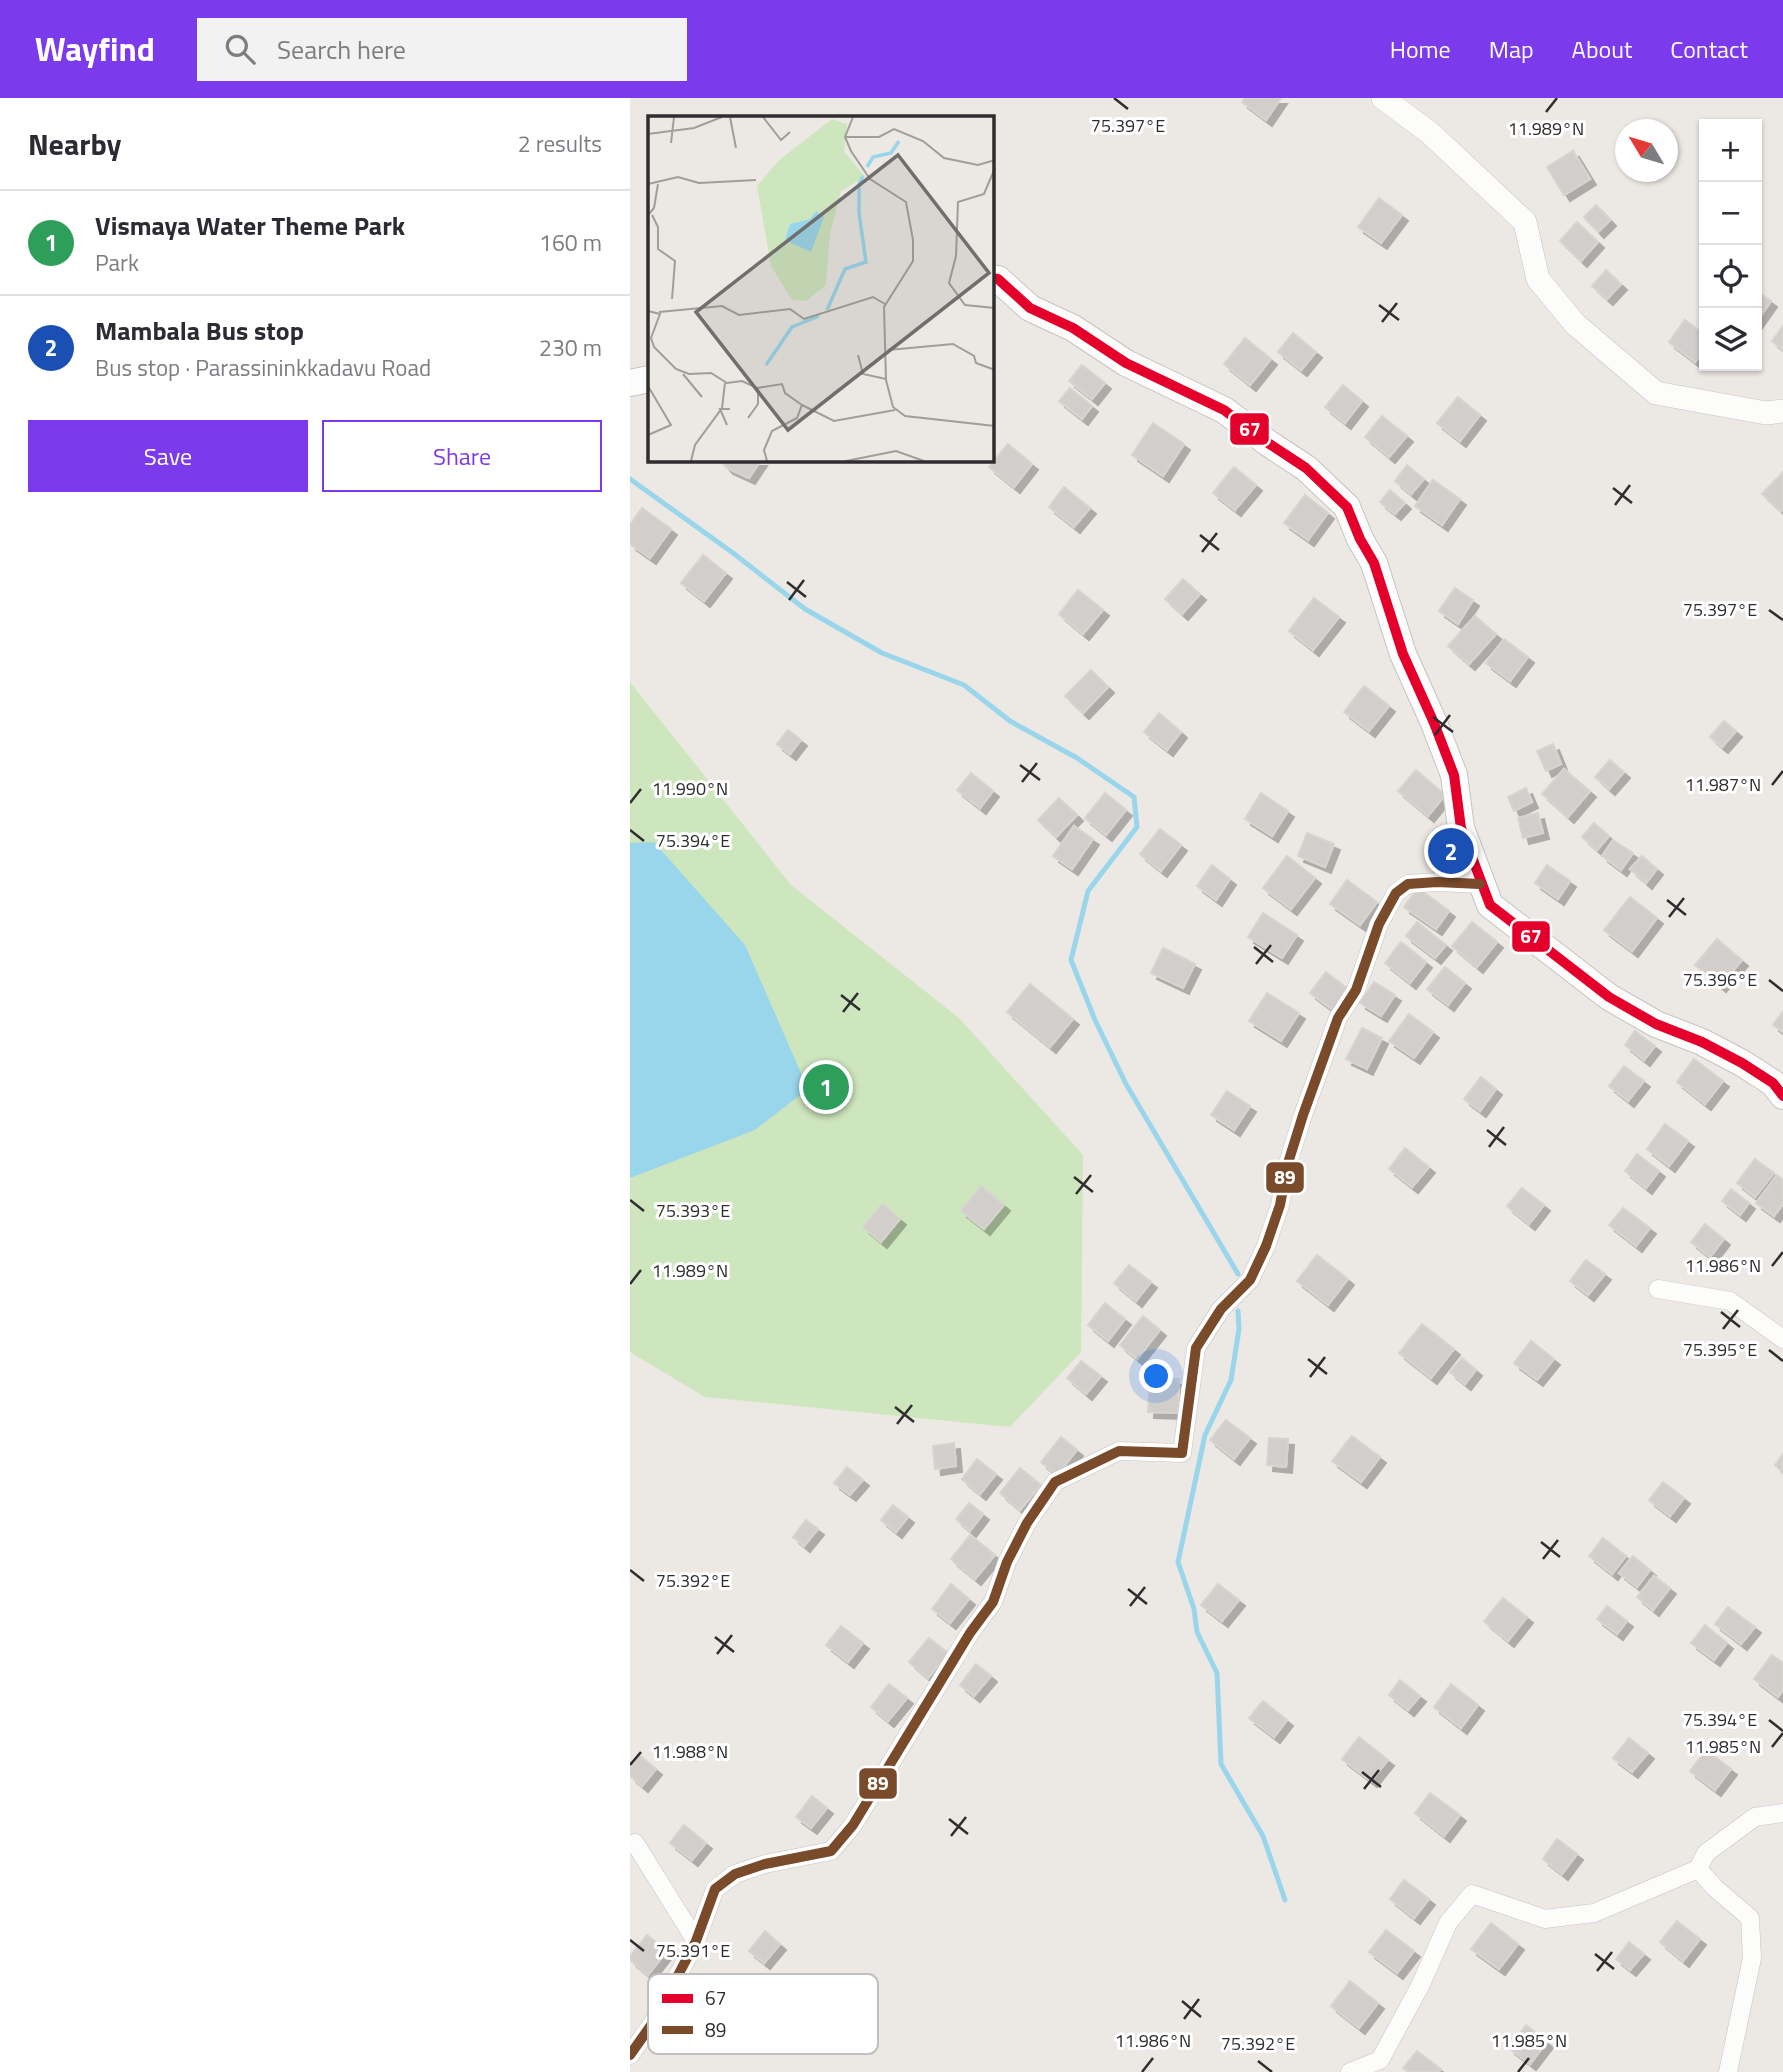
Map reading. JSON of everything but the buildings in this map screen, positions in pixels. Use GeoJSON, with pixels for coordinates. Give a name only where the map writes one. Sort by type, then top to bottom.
{"type":"FeatureCollection","features":[{"type":"Feature","properties":{"kind":"main road"},"geometry":{"type":"LineString","coordinates":[[994,278],[1030,308],[1073,328],[1126,362],[1224,410],[1306,468],[1347,507],[1360,540],[1374,562],[1403,654],[1454,775],[1461,828],[1490,905],[1609,997],[1656,1024],[1702,1042],[1780,1083]]}},
{"type":"Feature","properties":{"kind":"main road"},"geometry":{"type":"LineString","coordinates":[[630,383],[648,379]]}},
{"type":"Feature","properties":{"kind":"street"},"geometry":{"type":"LineString","coordinates":[[1383,98],[1430,133],[1525,222],[1538,279],[1575,324],[1656,393],[1766,413],[1783,411]]}},
{"type":"Feature","properties":{"kind":"street"},"geometry":{"type":"LineString","coordinates":[[679,1974],[696,1941],[715,1889],[735,1874],[765,1864],[831,1851],[853,1825],[970,1633],[993,1602],[1012,1553],[1027,1524],[1055,1482],[1119,1451],[1182,1452],[1196,1348],[1221,1309],[1250,1280],[1266,1246],[1280,1205],[1288,1163],[1303,1115],[1338,1018],[1356,990],[1379,924],[1396,893],[1408,884],[1480,884]]}},
{"type":"Feature","properties":{"kind":"street"},"geometry":{"type":"LineString","coordinates":[[1658,1289],[1730,1301],[1783,1339]]}},
{"type":"Feature","properties":{"kind":"street"},"geometry":{"type":"LineString","coordinates":[[1350,2072],[1385,2065],[1448,1923],[1472,1894],[1545,1919],[1594,1913],[1698,1869],[1706,1853],[1755,1817],[1783,1814]]}},
{"type":"Feature","properties":{"kind":"street"},"geometry":{"type":"LineString","coordinates":[[635,1843],[696,1941]]}},
{"type":"Feature","properties":{"kind":"street"},"geometry":{"type":"LineString","coordinates":[[1698,1869],[1714,1888],[1750,1918],[1752,1958],[1728,2072]]}},
{"type":"Feature","properties":{"kind":"street"},"geometry":{"type":"LineString","coordinates":[[630,2055],[648,2030]]}},
{"type":"Feature","properties":{"kind":"green space"},"geometry":{"type":"Polygon","coordinates":[[[630,682],[791,885],[959,1018],[1083,1155],[1081,1352],[1010,1427],[705,1397],[630,1352],[630,682]]]}},
{"type":"Feature","properties":{"kind":"water"},"geometry":{"type":"Polygon","coordinates":[[[654,842],[745,945],[808,1089],[755,1130],[630,1178],[630,843],[654,842]]]}},
{"type":"Feature","properties":{"kind":"waterway"},"geometry":{"type":"LineString","coordinates":[[630,479],[805,609],[882,653],[964,685],[1010,721],[1077,758],[1134,797],[1137,827],[1088,891],[1071,960],[1095,1020],[1126,1084],[1238,1274]]}},
{"type":"Feature","properties":{"kind":"waterway"},"geometry":{"type":"LineString","coordinates":[[1238,1311],[1239,1329],[1231,1380],[1205,1435],[1178,1562],[1194,1609],[1197,1632],[1217,1673],[1221,1764],[1263,1836],[1285,1900]]}},
{"type":"Feature","properties":{"kind":"transit line","name":"67"},"geometry":{"type":"LineString","coordinates":[[994,278],[1030,308],[1073,328],[1126,363],[1224,410],[1306,468],[1347,507],[1360,539],[1374,563],[1403,654],[1454,775],[1461,828],[1490,905],[1609,997],[1656,1024],[1702,1042],[1742,1063],[1773,1083],[1783,1096]]}},
{"type":"Feature","properties":{"kind":"transit line","name":"89"},"geometry":{"type":"LineString","coordinates":[[679,1974],[696,1941],[715,1889],[735,1874],[765,1864],[831,1851],[853,1825],[970,1633],[993,1602],[1007,1562],[1027,1523],[1055,1482],[1119,1451],[1182,1453],[1196,1348],[1221,1309],[1250,1280],[1266,1246],[1280,1205],[1288,1163],[1303,1115],[1338,1018],[1356,990],[1379,924],[1396,893],[1408,884],[1480,884]]}},
{"type":"Feature","properties":{"kind":"transit line","name":"89"},"geometry":{"type":"LineString","coordinates":[[630,2055],[648,2030]]}},
{"type":"Feature","properties":{"kind":"place","name":"Mambala Bus stop"},"geometry":{"type":"Point","coordinates":[1451,851]}},
{"type":"Feature","properties":{"kind":"place","name":"Vismaya Water Theme Park"},"geometry":{"type":"Point","coordinates":[826,1087]}}]}
